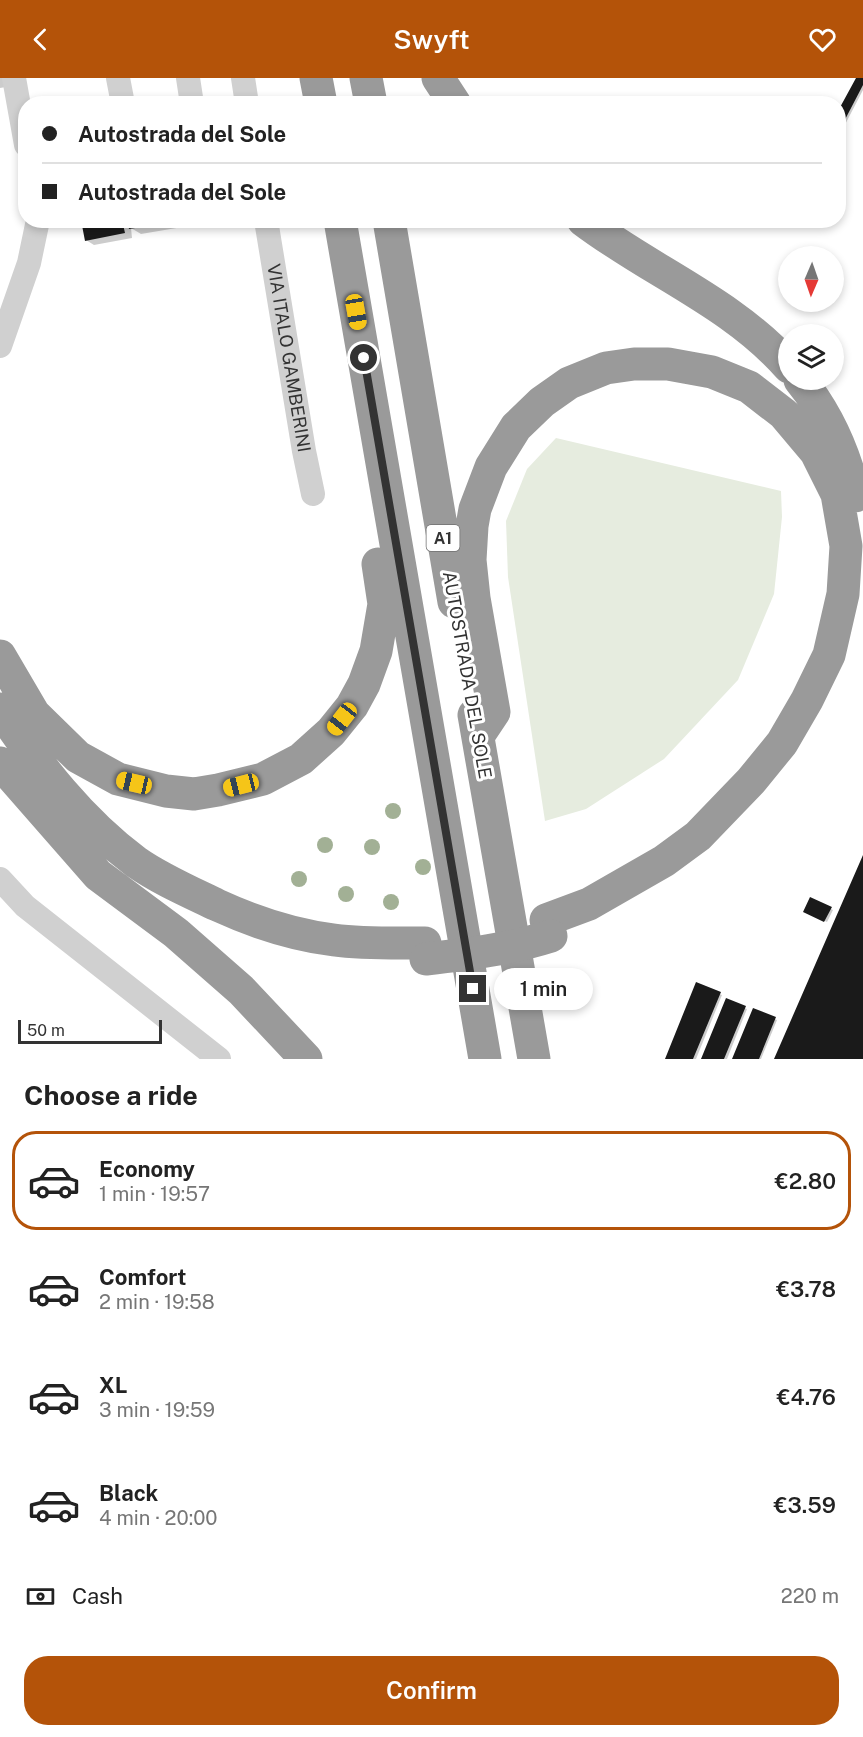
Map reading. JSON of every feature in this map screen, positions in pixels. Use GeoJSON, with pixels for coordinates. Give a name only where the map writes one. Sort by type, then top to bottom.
{"type":"FeatureCollection","features":[{"type":"Feature","properties":{"kind":"highway"},"geometry":{"type":"LineString","coordinates":[[316,78],[319,96]]}},
{"type":"Feature","properties":{"kind":"highway"},"geometry":{"type":"LineString","coordinates":[[366,78],[369,96]]}},
{"type":"Feature","properties":{"kind":"highway"},"geometry":{"type":"LineString","coordinates":[[438,78],[450,96]]}},
{"type":"Feature","properties":{"kind":"highway"},"geometry":{"type":"LineString","coordinates":[[341,228],[485,1059]]}},
{"type":"Feature","properties":{"kind":"highway","name":"AUTOSTRADA DEL SOLE"},"geometry":{"type":"LineString","coordinates":[[390,228],[534,1059]]}},
{"type":"Feature","properties":{"kind":"highway"},"geometry":{"type":"LineString","coordinates":[[595,228],[729,314],[778,355]]}},
{"type":"Feature","properties":{"kind":"highway"},"geometry":{"type":"LineString","coordinates":[[478,736],[494,712],[471,569],[472,526],[475,509],[491,466],[516,427],[542,402],[568,383],[606,368],[634,364],[668,364],[712,372],[749,387],[784,414],[816,452],[837,494],[846,546],[843,594],[829,655],[782,743],[751,782],[698,836],[664,861],[548,928]]}},
{"type":"Feature","properties":{"kind":"highway"},"geometry":{"type":"LineString","coordinates":[[58,831],[154,895],[196,917],[284,948],[372,961],[426,951],[487,935],[586,924],[668,881],[710,848],[764,794],[792,759],[819,716],[840,672],[852,639],[858,600],[860,517],[840,447],[822,411],[807,390]]}},
{"type":"Feature","properties":{"kind":"highway"},"geometry":{"type":"LineString","coordinates":[[0,656],[34,714],[49,731],[78,757],[118,780],[166,791],[194,794],[263,779],[301,759],[331,732],[352,706],[364,684],[376,651],[384,604],[369,499],[383,473]]}},
{"type":"Feature","properties":{"kind":"highway"},"geometry":{"type":"LineString","coordinates":[[0,709],[28,752],[98,829],[137,862],[166,879],[247,918],[291,932],[334,940],[386,943],[426,951]]}},
{"type":"Feature","properties":{"kind":"highway"},"geometry":{"type":"LineString","coordinates":[[0,763],[98,875],[176,933],[241,990],[306,1059]]}},
{"type":"Feature","properties":{"kind":"street"},"geometry":{"type":"LineString","coordinates":[[14,78],[18,100]]}},
{"type":"Feature","properties":{"kind":"street"},"geometry":{"type":"LineString","coordinates":[[118,78],[121,96]]}},
{"type":"Feature","properties":{"kind":"street"},"geometry":{"type":"LineString","coordinates":[[188,78],[191,96]]}},
{"type":"Feature","properties":{"kind":"street"},"geometry":{"type":"LineString","coordinates":[[243,78],[246,96]]}},
{"type":"Feature","properties":{"kind":"street"},"geometry":{"type":"LineString","coordinates":[[0,346],[29,263],[36,228]]}},
{"type":"Feature","properties":{"kind":"street","name":"VIA ITALO GAMBERINI"},"geometry":{"type":"LineString","coordinates":[[267,228],[313,494]]}},
{"type":"Feature","properties":{"kind":"street"},"geometry":{"type":"LineString","coordinates":[[0,879],[25,906],[219,1059]]}},
{"type":"Feature","properties":{"kind":"shaded area"},"geometry":{"type":"Polygon","coordinates":[[[556,438],[781,491],[782,517],[774,594],[738,680],[664,759],[586,809],[545,821],[508,577],[506,521],[527,469],[556,438]]]}},
{"type":"Feature","properties":{"kind":"building"},"geometry":{"type":"Polygon","coordinates":[[[856,78],[863,78],[863,85],[846,118],[846,96],[856,78]]]}},
{"type":"Feature","properties":{"kind":"building"},"geometry":{"type":"Polygon","coordinates":[[[83,228],[124,228],[125,233],[85,241],[83,228]]]}},
{"type":"Feature","properties":{"kind":"building"},"geometry":{"type":"Polygon","coordinates":[[[863,855],[863,1059],[774,1059],[863,855]]]}},
{"type":"Feature","properties":{"kind":"building"},"geometry":{"type":"Polygon","coordinates":[[[810,897],[832,907],[824,922],[803,912],[810,897]]]}},
{"type":"Feature","properties":{"kind":"building"},"geometry":{"type":"Polygon","coordinates":[[[696,982],[721,992],[693,1059],[665,1059],[696,982]]]}},
{"type":"Feature","properties":{"kind":"building"},"geometry":{"type":"Polygon","coordinates":[[[726,998],[746,1006],[724,1059],[701,1059],[726,998]]]}},
{"type":"Feature","properties":{"kind":"building"},"geometry":{"type":"Polygon","coordinates":[[[753,1008],[776,1017],[759,1059],[732,1059],[753,1008]]]}},
{"type":"Feature","properties":{"kind":"route"},"geometry":{"type":"LineString","coordinates":[[364,358],[473,989]]}}]}
